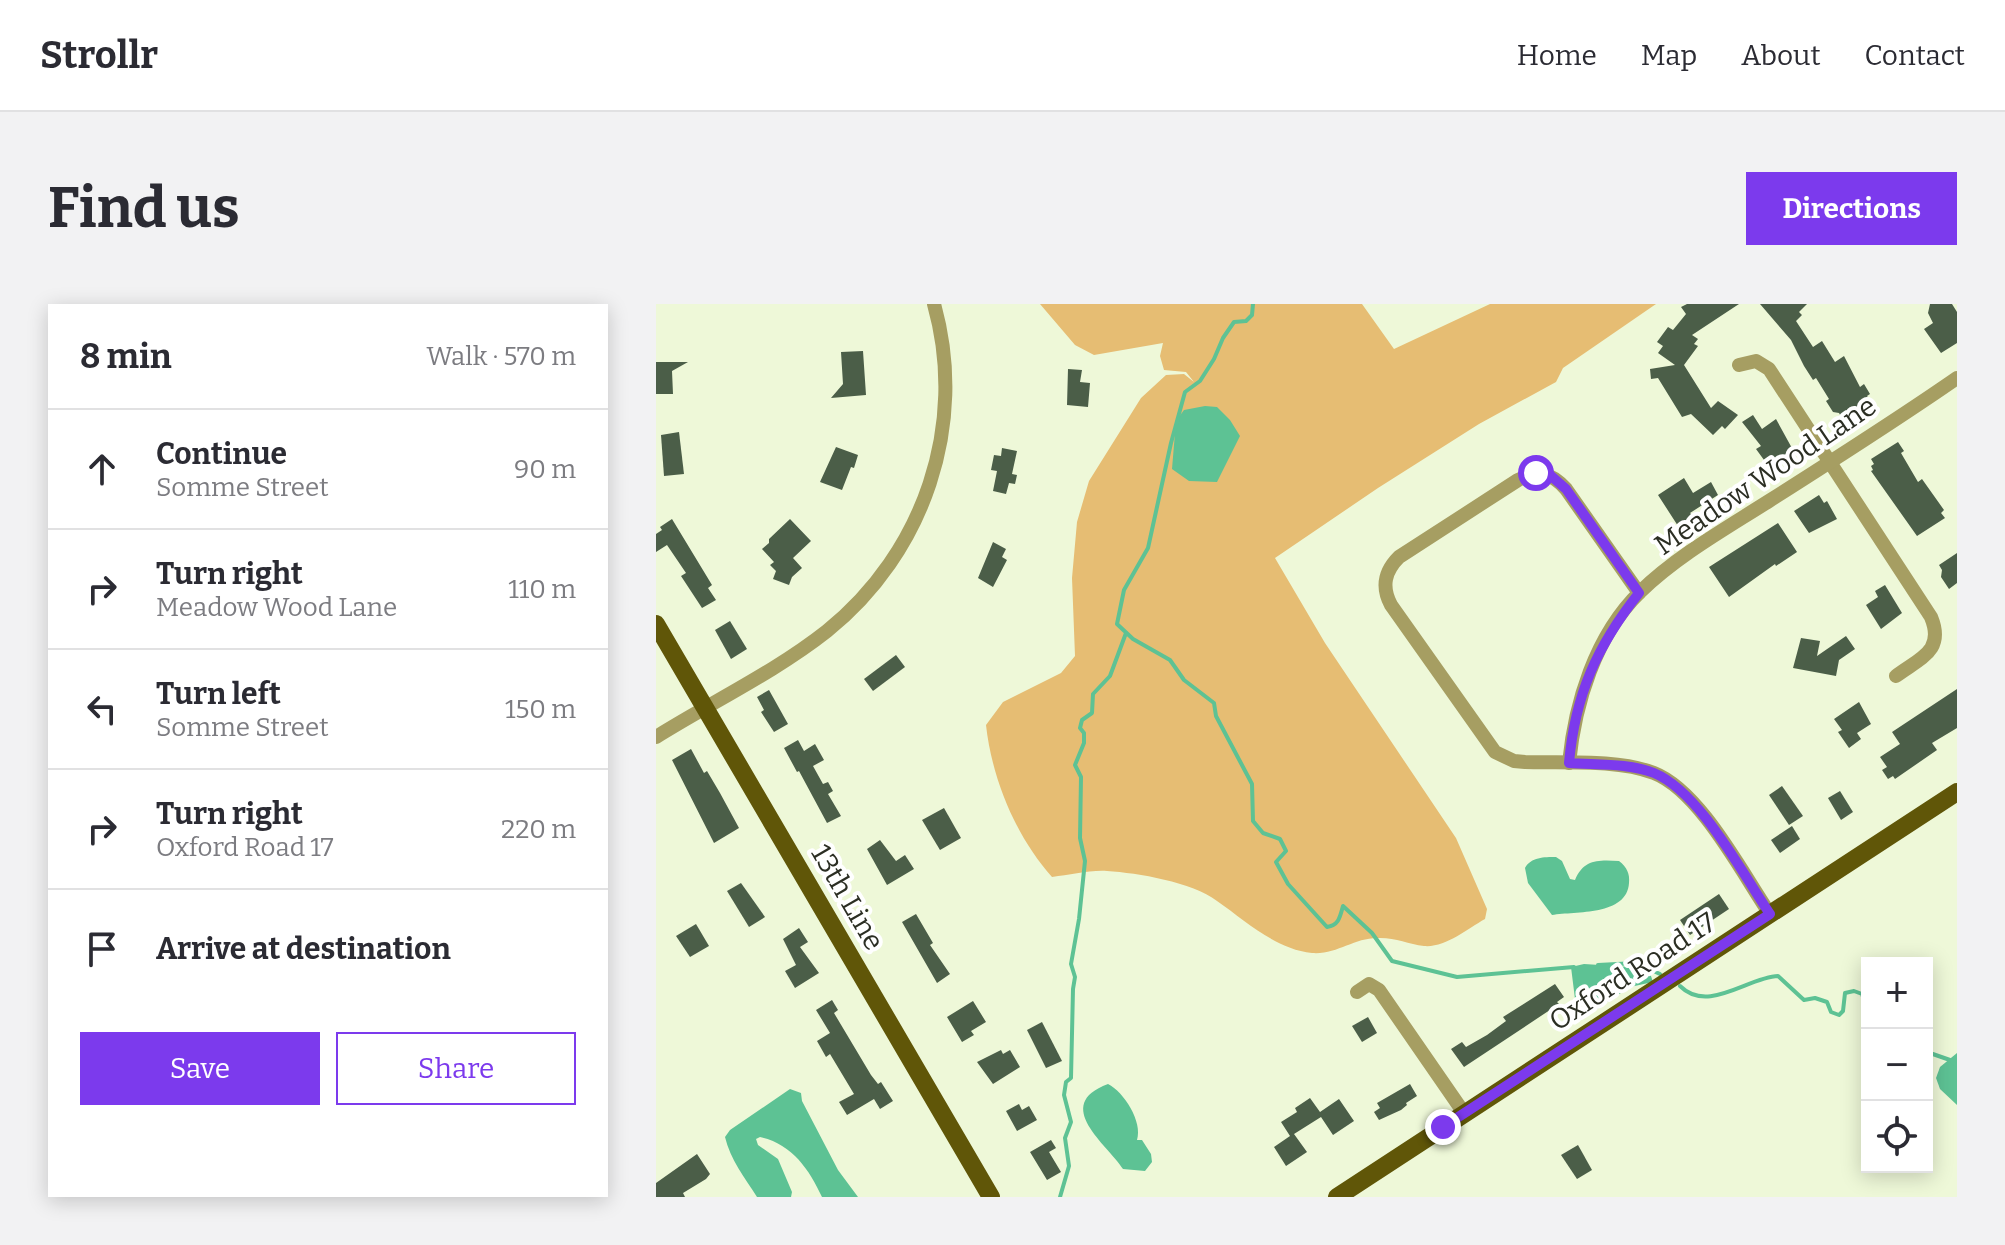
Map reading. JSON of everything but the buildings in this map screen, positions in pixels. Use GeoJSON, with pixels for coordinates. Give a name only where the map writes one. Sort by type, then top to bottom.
{"type":"FeatureCollection","features":[{"type":"Feature","properties":{"kind":"main road","name":"13th Line"},"geometry":{"type":"LineString","coordinates":[[656,624],[991,1197]]}},
{"type":"Feature","properties":{"kind":"main road","name":"Oxford Road 17"},"geometry":{"type":"LineString","coordinates":[[1337,1197],[1957,792]]}},
{"type":"Feature","properties":{"kind":"street"},"geometry":{"type":"LineString","coordinates":[[656,737],[794,655],[825,632],[877,583],[902,546],[925,497],[942,437],[945,362],[934,304]]}},
{"type":"Feature","properties":{"kind":"street"},"geometry":{"type":"LineString","coordinates":[[1739,365],[1756,361],[1769,369],[1935,627],[1937,639],[1929,652],[1896,676]]}},
{"type":"Feature","properties":{"kind":"street","name":"Meadow Wood Lane"},"geometry":{"type":"LineString","coordinates":[[1569,763],[1572,733],[1589,673],[1602,645],[1639,593],[1712,538],[1957,378]]}},
{"type":"Feature","properties":{"kind":"street"},"geometry":{"type":"LineString","coordinates":[[1639,593],[1566,489],[1550,475],[1536,473],[1518,480],[1399,557],[1385,577],[1385,590],[1391,605],[1495,752],[1514,761],[1631,768],[1651,772],[1676,785],[1696,805],[1770,914]]}},
{"type":"Feature","properties":{"kind":"street"},"geometry":{"type":"LineString","coordinates":[[1357,992],[1369,984],[1379,990],[1464,1113]]}},
{"type":"Feature","properties":{"kind":"shaded area"},"geometry":{"type":"Polygon","coordinates":[[[1040,304],[1362,304],[1394,349],[1490,304],[1656,304],[1563,368],[1556,382],[1479,424],[1275,558],[1325,643],[1456,838],[1487,909],[1485,919],[1448,941],[1432,946],[1377,938],[1329,952],[1312,953],[1273,940],[1194,889],[1149,876],[1107,871],[1052,877],[1039,861],[1017,826],[1000,786],[986,725],[1003,702],[1061,673],[1075,656],[1072,578],[1077,522],[1089,481],[1141,398],[1166,375],[1184,374],[1194,382],[1186,372],[1164,370],[1160,356],[1163,343],[1094,355],[1075,345],[1040,304]]]}},
{"type":"Feature","properties":{"kind":"shaded area"},"geometry":{"type":"Polygon","coordinates":[[[1217,407],[1240,436],[1217,482],[1189,481],[1172,469],[1176,421],[1184,410],[1217,407]]]}},
{"type":"Feature","properties":{"kind":"shaded area"},"geometry":{"type":"Polygon","coordinates":[[[1556,857],[1562,861],[1570,879],[1575,880],[1587,864],[1619,861],[1628,874],[1626,894],[1610,907],[1552,915],[1528,883],[1525,868],[1534,860],[1556,857]]]}},
{"type":"Feature","properties":{"kind":"shaded area"},"geometry":{"type":"Polygon","coordinates":[[[1584,964],[1632,967],[1650,973],[1653,982],[1630,987],[1592,1012],[1575,999],[1571,967],[1584,964]]]}},
{"type":"Feature","properties":{"kind":"shaded area"},"geometry":{"type":"Polygon","coordinates":[[[1957,1053],[1957,1105],[1940,1089],[1936,1078],[1940,1067],[1957,1053]]]}},
{"type":"Feature","properties":{"kind":"shaded area"},"geometry":{"type":"Polygon","coordinates":[[[1108,1084],[1120,1094],[1135,1116],[1137,1140],[1142,1140],[1151,1154],[1152,1162],[1145,1171],[1123,1169],[1088,1125],[1084,1103],[1092,1093],[1108,1084]]]}},
{"type":"Feature","properties":{"kind":"shaded area"},"geometry":{"type":"Polygon","coordinates":[[[790,1089],[801,1093],[802,1101],[838,1170],[858,1197],[822,1197],[798,1159],[781,1145],[760,1137],[756,1139],[758,1145],[778,1159],[792,1192],[791,1197],[757,1197],[743,1175],[725,1137],[730,1130],[790,1089]]]}},
{"type":"Feature","properties":{"kind":"waterway"},"geometry":{"type":"LineString","coordinates":[[1253,304],[1252,315],[1246,321],[1234,322],[1200,381],[1185,392],[1148,548],[1124,590],[1117,624],[1133,639],[1170,660],[1184,680],[1214,703],[1216,716],[1252,784],[1253,821],[1263,833],[1280,839],[1286,851],[1276,862],[1288,884],[1327,927],[1337,922],[1343,906],[1372,933],[1392,961],[1457,977],[1574,967]]}},
{"type":"Feature","properties":{"kind":"waterway"},"geometry":{"type":"LineString","coordinates":[[1060,1197],[1069,1166],[1065,1138],[1071,1122],[1064,1095],[1066,1082],[1071,1078],[1075,977],[1071,964],[1085,861],[1080,838],[1081,777],[1075,765],[1084,743],[1084,733],[1080,728],[1082,720],[1092,713],[1093,694],[1110,676],[1126,633]]}},
{"type":"Feature","properties":{"kind":"waterway"},"geometry":{"type":"LineString","coordinates":[[1598,965],[1636,963],[1660,974]]}},
{"type":"Feature","properties":{"kind":"waterway"},"geometry":{"type":"LineString","coordinates":[[1680,986],[1691,994],[1715,995],[1778,976],[1804,1000],[1815,998],[1827,1002],[1831,1012],[1839,1015],[1843,1011],[1845,993],[1861,994]]}},
{"type":"Feature","properties":{"kind":"waterway"},"geometry":{"type":"LineString","coordinates":[[1933,1054],[1957,1066]]}},
{"type":"Feature","properties":{"kind":"route"},"geometry":{"type":"LineString","coordinates":[[1443,1127],[1770,914],[1696,805],[1676,785],[1651,772],[1610,765],[1569,763],[1572,733],[1589,673],[1602,645],[1639,593],[1566,489],[1550,475],[1536,473]]}}]}
